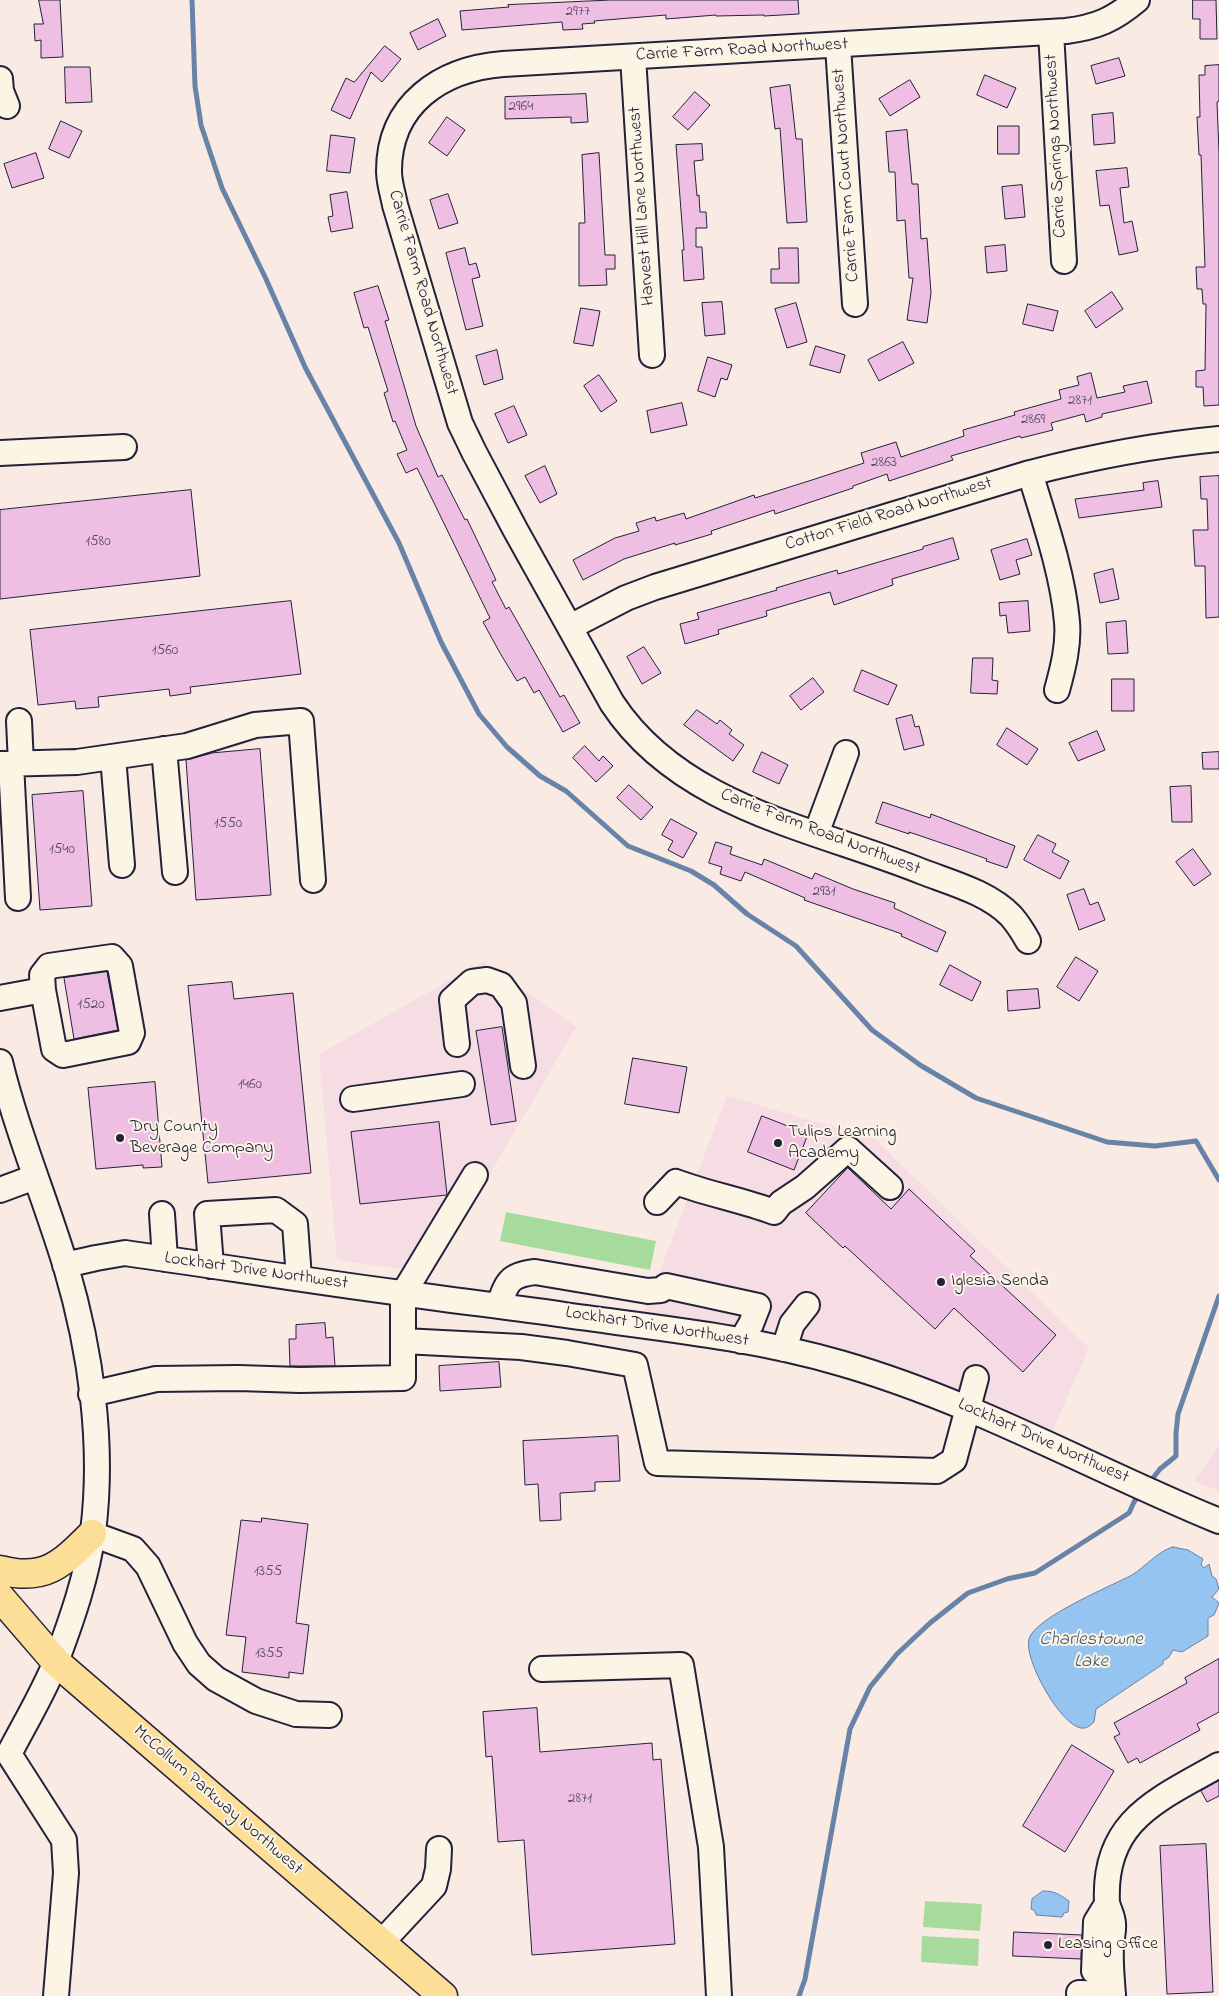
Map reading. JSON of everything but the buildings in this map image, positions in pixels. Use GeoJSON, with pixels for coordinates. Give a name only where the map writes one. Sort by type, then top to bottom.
{"type":"FeatureCollection","features":[{"type":"Feature","properties":{"kind":"main road"},"geometry":{"type":"LineString","coordinates":[[0,1570],[22,1574],[49,1570],[71,1556],[92,1534]]}},
{"type":"Feature","properties":{"kind":"main road","name":"McCollum Parkway Northwest"},"geometry":{"type":"LineString","coordinates":[[0,1597],[56,1662],[443,1996]]}},
{"type":"Feature","properties":{"kind":"street","name":"Carrie Farm Road Northwest"},"geometry":{"type":"LineString","coordinates":[[1028,941],[1010,915],[987,898],[903,864],[816,834],[718,794],[665,762],[638,735],[618,711],[506,513],[460,423],[395,205],[390,178],[390,161],[396,135],[407,112],[422,94],[447,77],[466,70],[490,65],[1051,32],[1101,24],[1122,12],[1137,0]]}},
{"type":"Feature","properties":{"kind":"street","name":"Carrie Springs Northwest"},"geometry":{"type":"LineString","coordinates":[[1051,32],[1064,261]]}},
{"type":"Feature","properties":{"kind":"street","name":"Carrie Farm Court Northwest"},"geometry":{"type":"LineString","coordinates":[[838,46],[855,304]]}},
{"type":"Feature","properties":{"kind":"street","name":"Harvest Hill Lane Northwest"},"geometry":{"type":"LineString","coordinates":[[633,57],[652,355]]}},
{"type":"Feature","properties":{"kind":"street"},"geometry":{"type":"LineString","coordinates":[[0,80],[1,91],[7,106]]}},
{"type":"Feature","properties":{"kind":"street","name":"Cotton Field Road Northwest"},"geometry":{"type":"LineString","coordinates":[[570,627],[648,589],[1030,473],[1072,462],[1133,450],[1219,439]]}},
{"type":"Feature","properties":{"kind":"street"},"geometry":{"type":"LineString","coordinates":[[0,453],[124,447]]}},
{"type":"Feature","properties":{"kind":"street"},"geometry":{"type":"LineString","coordinates":[[1030,473],[1060,582],[1067,622],[1064,662],[1057,690]]}},
{"type":"Feature","properties":{"kind":"street"},"geometry":{"type":"LineString","coordinates":[[18,898],[11,764],[19,721]]}},
{"type":"Feature","properties":{"kind":"street"},"geometry":{"type":"LineString","coordinates":[[11,764],[77,762],[113,757],[187,746],[255,725],[301,721],[313,880]]}},
{"type":"Feature","properties":{"kind":"street"},"geometry":{"type":"LineString","coordinates":[[164,749],[175,872]]}},
{"type":"Feature","properties":{"kind":"street"},"geometry":{"type":"LineString","coordinates":[[816,834],[846,753]]}},
{"type":"Feature","properties":{"kind":"street"},"geometry":{"type":"LineString","coordinates":[[113,757],[122,865]]}},
{"type":"Feature","properties":{"kind":"street"},"geometry":{"type":"LineString","coordinates":[[112,957],[120,966],[132,1033],[128,1042],[63,1055],[54,1049],[44,990],[42,974],[48,966],[112,957]]}},
{"type":"Feature","properties":{"kind":"street"},"geometry":{"type":"LineString","coordinates":[[457,1044],[452,1000],[472,982],[487,980],[501,985],[514,1002],[523,1066]]}},
{"type":"Feature","properties":{"kind":"street"},"geometry":{"type":"LineString","coordinates":[[0,998],[44,990]]}},
{"type":"Feature","properties":{"kind":"street"},"geometry":{"type":"LineString","coordinates":[[0,1062],[20,1137],[65,1265],[78,1320],[91,1394],[96,1466],[92,1534],[85,1572],[75,1609],[56,1662],[4,1756],[64,1840],[66,1873],[56,1996]]}},
{"type":"Feature","properties":{"kind":"street"},"geometry":{"type":"LineString","coordinates":[[353,1100],[462,1084]]}},
{"type":"Feature","properties":{"kind":"street"},"geometry":{"type":"LineString","coordinates":[[657,1202],[676,1182],[704,1192],[742,1200],[774,1212],[781,1203],[805,1187],[848,1150],[890,1187]]}},
{"type":"Feature","properties":{"kind":"street"},"geometry":{"type":"LineString","coordinates":[[91,1394],[156,1379],[238,1378],[300,1380],[403,1378],[404,1294],[476,1175]]}},
{"type":"Feature","properties":{"kind":"street"},"geometry":{"type":"LineString","coordinates":[[0,1190],[35,1177]]}},
{"type":"Feature","properties":{"kind":"street"},"geometry":{"type":"LineString","coordinates":[[211,1266],[207,1214],[276,1210],[295,1224],[299,1278]]}},
{"type":"Feature","properties":{"kind":"street"},"geometry":{"type":"LineString","coordinates":[[162,1214],[165,1259]]}},
{"type":"Feature","properties":{"kind":"street","name":"Lockhart Drive Northwest"},"geometry":{"type":"LineString","coordinates":[[65,1265],[125,1253],[404,1294],[499,1305],[784,1349],[892,1379],[968,1408],[1219,1521]]}},
{"type":"Feature","properties":{"kind":"street"},"geometry":{"type":"LineString","coordinates":[[499,1305],[505,1287],[511,1279],[521,1274],[535,1272],[648,1291],[661,1290],[666,1286],[758,1306],[752,1324],[741,1341]]}},
{"type":"Feature","properties":{"kind":"street"},"geometry":{"type":"LineString","coordinates":[[784,1349],[792,1324],[807,1305]]}},
{"type":"Feature","properties":{"kind":"street"},"geometry":{"type":"LineString","coordinates":[[403,1341],[521,1347],[567,1353],[636,1366],[657,1463],[937,1471],[954,1460],[976,1378]]}},
{"type":"Feature","properties":{"kind":"street"},"geometry":{"type":"LineString","coordinates":[[92,1534],[134,1549],[148,1566],[185,1643],[199,1664],[216,1679],[256,1701],[296,1714],[329,1715]]}},
{"type":"Feature","properties":{"kind":"street"},"geometry":{"type":"LineString","coordinates":[[542,1669],[681,1665],[711,1847],[719,1996]]}},
{"type":"Feature","properties":{"kind":"street"},"geometry":{"type":"LineString","coordinates":[[1100,1994],[1094,1970],[1096,1922],[1107,1904],[1112,1855],[1122,1834],[1131,1822],[1154,1802],[1219,1765]]}},
{"type":"Feature","properties":{"kind":"street"},"geometry":{"type":"LineString","coordinates":[[381,1942],[434,1886],[438,1869],[439,1848]]}},
{"type":"Feature","properties":{"kind":"shaded area"},"geometry":{"type":"Polygon","coordinates":[[[484,961],[576,1027],[432,1273],[337,1260],[319,1054],[484,961]]]}},
{"type":"Feature","properties":{"kind":"shaded area"},"geometry":{"type":"Polygon","coordinates":[[[727,1096],[875,1139],[1089,1348],[1051,1434],[642,1318],[727,1096]]]}},
{"type":"Feature","properties":{"kind":"shaded area"},"geometry":{"type":"Polygon","coordinates":[[[1219,1445],[1219,1491],[1194,1481],[1219,1445]]]}},
{"type":"Feature","properties":{"kind":"green space"},"geometry":{"type":"Polygon","coordinates":[[[506,1212],[656,1241],[650,1270],[500,1241],[506,1212]]]}},
{"type":"Feature","properties":{"kind":"green space"},"geometry":{"type":"Polygon","coordinates":[[[925,1901],[982,1904],[980,1931],[923,1927],[925,1901]]]}},
{"type":"Feature","properties":{"kind":"green space"},"geometry":{"type":"Polygon","coordinates":[[[922,1936],[979,1939],[978,1966],[921,1962],[922,1936]]]}},
{"type":"Feature","properties":{"kind":"water","name":"Charlestowne Lake"},"geometry":{"type":"Polygon","coordinates":[[[1173,1547],[1188,1550],[1203,1559],[1201,1564],[1204,1568],[1209,1564],[1212,1576],[1216,1579],[1219,1589],[1212,1597],[1219,1603],[1214,1615],[1208,1618],[1208,1636],[1182,1652],[1173,1650],[1169,1657],[1163,1661],[1163,1664],[1096,1709],[1094,1722],[1089,1726],[1081,1728],[1072,1724],[1054,1704],[1037,1675],[1029,1648],[1029,1639],[1034,1631],[1058,1612],[1132,1575],[1162,1552],[1173,1547]]]}},
{"type":"Feature","properties":{"kind":"water"},"geometry":{"type":"Polygon","coordinates":[[[1043,1891],[1055,1893],[1069,1901],[1068,1912],[1064,1913],[1062,1917],[1036,1915],[1035,1911],[1031,1909],[1032,1899],[1043,1891]]]}},
{"type":"Feature","properties":{"kind":"waterway"},"geometry":{"type":"LineString","coordinates":[[192,0],[195,86],[201,125],[222,188],[266,279],[305,367],[399,543],[441,642],[479,714],[507,747],[540,776],[566,791],[628,846],[691,871],[714,885],[747,914],[796,946],[872,1030],[920,1065],[976,1098],[1107,1142],[1155,1146],[1196,1141],[1219,1180]]}},
{"type":"Feature","properties":{"kind":"waterway"},"geometry":{"type":"LineString","coordinates":[[1149,1483],[1160,1469],[1176,1456],[1178,1414],[1219,1296]]}},
{"type":"Feature","properties":{"kind":"waterway"},"geometry":{"type":"LineString","coordinates":[[799,1996],[805,1979],[850,1729],[870,1687],[897,1654],[930,1623],[968,1593],[1007,1579],[1035,1573],[1129,1513],[1140,1493]]}},
{"type":"Feature","properties":{"kind":"place","name":"Dry County Beverage Company"},"geometry":{"type":"Point","coordinates":[120,1138]}},
{"type":"Feature","properties":{"kind":"place","name":"Tulips Learning Academy"},"geometry":{"type":"Point","coordinates":[778,1143]}},
{"type":"Feature","properties":{"kind":"place","name":"Iglesia Senda"},"geometry":{"type":"Point","coordinates":[941,1282]}},
{"type":"Feature","properties":{"kind":"place","name":"Leasing Office"},"geometry":{"type":"Point","coordinates":[1048,1945]}}]}
